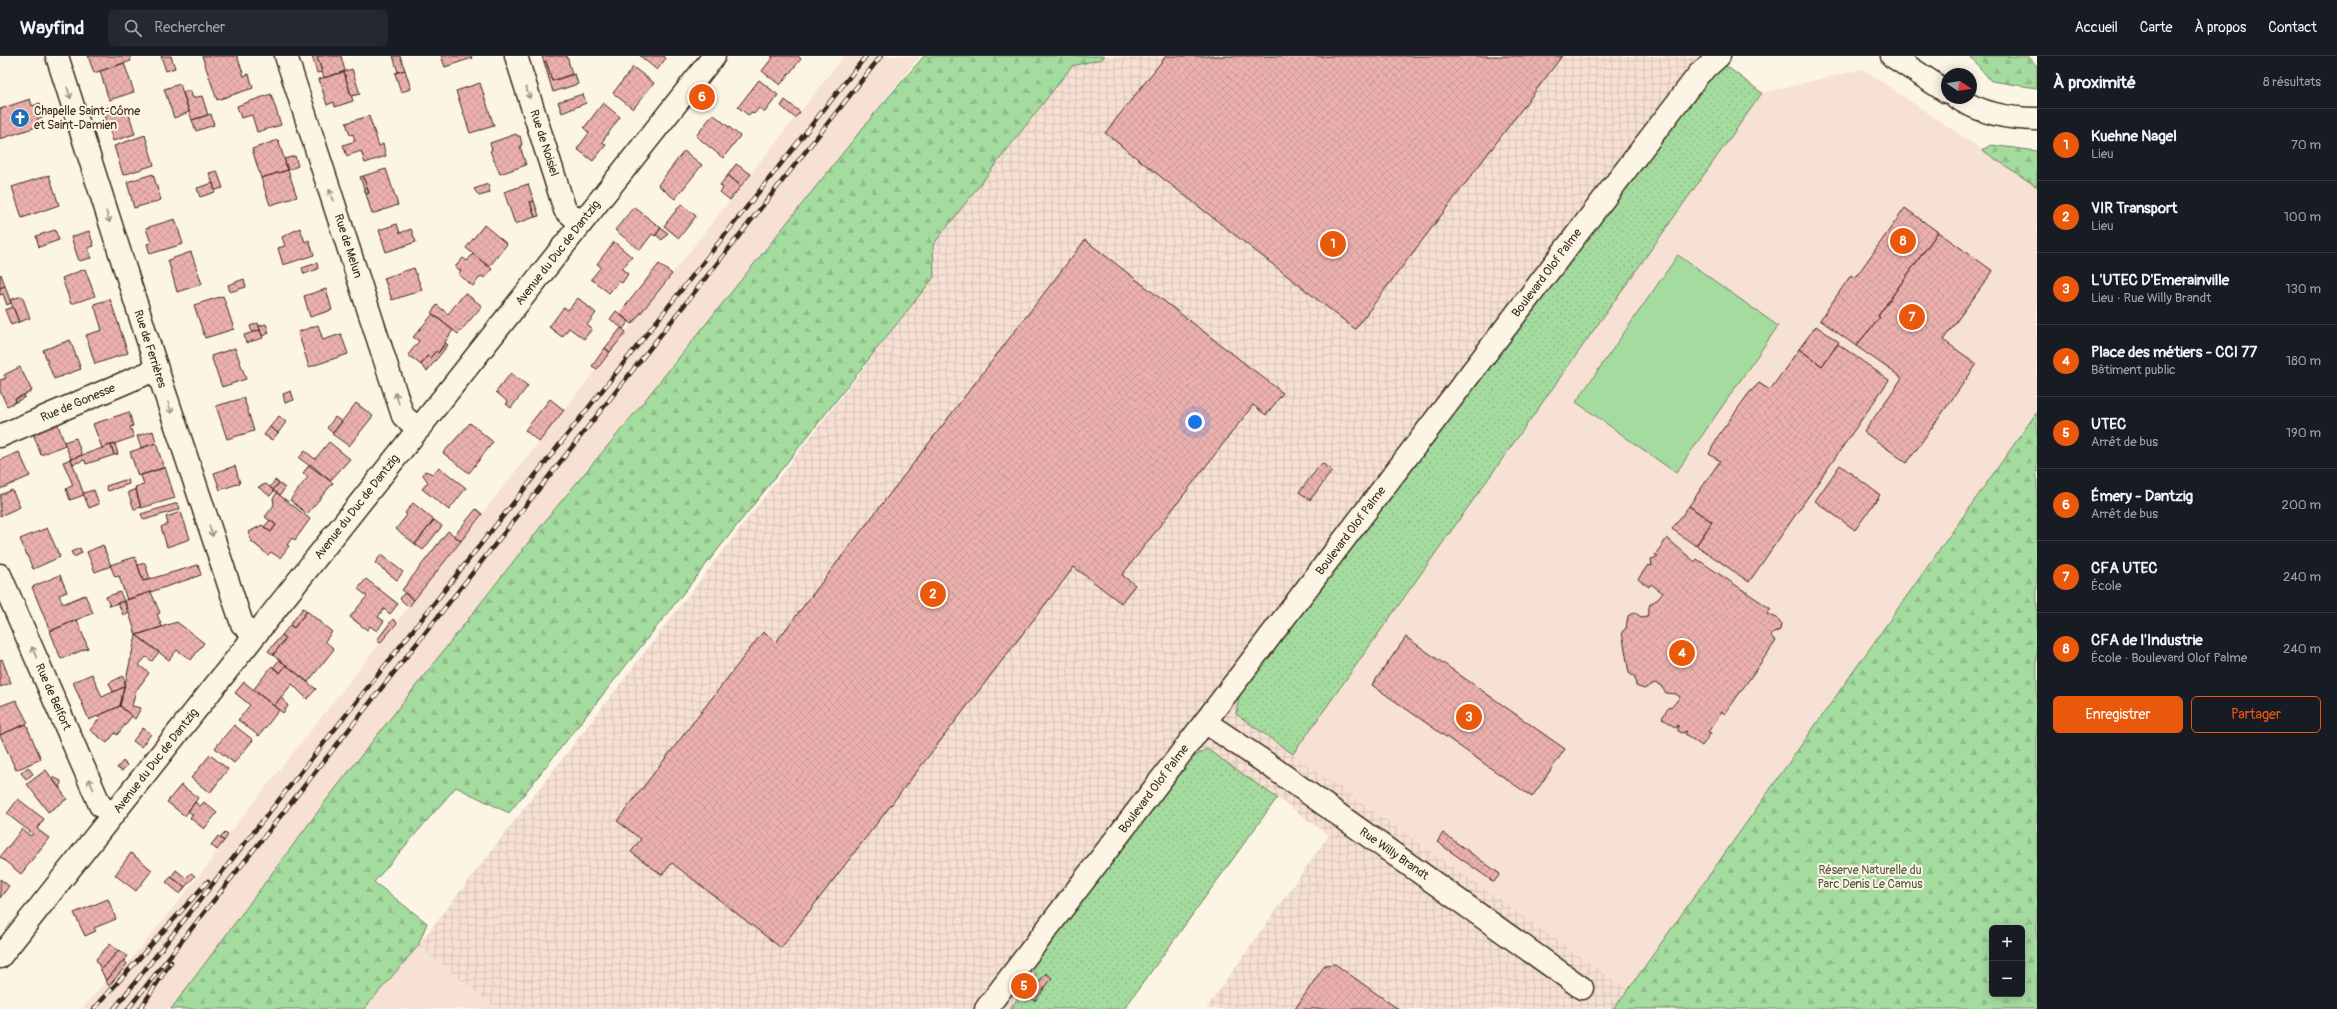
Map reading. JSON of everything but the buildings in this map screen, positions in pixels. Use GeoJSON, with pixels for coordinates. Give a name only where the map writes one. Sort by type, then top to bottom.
{"type":"FeatureCollection","features":[{"type":"Feature","properties":{"kind":"street","name":"Rue de Ferrières"},"geometry":{"type":"LineString","coordinates":[[57,56],[157,369],[242,624],[255,635]]}},
{"type":"Feature","properties":{"kind":"street","name":"Rue de Melun"},"geometry":{"type":"LineString","coordinates":[[286,56],[403,416],[419,429]]}},
{"type":"Feature","properties":{"kind":"street","name":"Rue de Noisiel"},"geometry":{"type":"LineString","coordinates":[[516,56],[565,210],[581,223]]}},
{"type":"Feature","properties":{"kind":"street","name":"Avenue du Duc de Dantzig"},"geometry":{"type":"LineString","coordinates":[[0,957],[714,56]]}},
{"type":"Feature","properties":{"kind":"street","name":"Boulevard Olof Palme"},"geometry":{"type":"LineString","coordinates":[[986,1009],[1699,74],[1719,56]]}},
{"type":"Feature","properties":{"kind":"street"},"geometry":{"type":"LineString","coordinates":[[1892,56],[1941,88]]}},
{"type":"Feature","properties":{"kind":"street"},"geometry":{"type":"LineString","coordinates":[[1969,104],[1986,112],[2021,119],[2037,119]]}},
{"type":"Feature","properties":{"kind":"street","name":"Rue de Gonesse"},"geometry":{"type":"LineString","coordinates":[[0,436],[157,369]]}},
{"type":"Feature","properties":{"kind":"street","name":"Rue de Belfort"},"geometry":{"type":"LineString","coordinates":[[0,575],[100,805],[113,815]]}},
{"type":"Feature","properties":{"kind":"street","name":"Rue Willy Brandt"},"geometry":{"type":"LineString","coordinates":[[1205,722],[1269,764],[1582,988]]}},
{"type":"Feature","properties":{"kind":"shaded area"},"geometry":{"type":"Polygon","coordinates":[[[844,56],[920,56],[625,425],[549,516],[171,1009],[82,1009],[106,981],[109,986],[207,866],[228,835],[844,56]]]}},
{"type":"Feature","properties":{"kind":"shaded area"},"geometry":{"type":"Polygon","coordinates":[[[1105,56],[1712,56],[1762,93],[1293,754],[1628,990],[1613,1009],[1206,1009],[1329,835],[1277,798],[1124,1009],[498,1009],[418,946],[934,277],[933,245],[1072,66],[1102,59],[1105,56]]]}},
{"type":"Feature","properties":{"kind":"shaded area"},"geometry":{"type":"Polygon","coordinates":[[[1863,69],[2037,187],[2037,412],[1628,990],[1293,754],[1762,93],[1863,69]]]}},
{"type":"Feature","properties":{"kind":"shaded area"},"geometry":{"type":"Polygon","coordinates":[[[418,946],[498,1009],[364,1009],[418,946]]]}},
{"type":"Feature","properties":{"kind":"green space"},"geometry":{"type":"Polygon","coordinates":[[[924,56],[1105,56],[1102,59],[1072,66],[933,245],[934,277],[509,813],[456,787],[374,882],[427,923],[418,946],[364,1009],[171,1009],[328,798],[549,516],[625,425],[874,114],[924,56]]]}},
{"type":"Feature","properties":{"kind":"green space"},"geometry":{"type":"Polygon","coordinates":[[[1970,56],[2028,56],[2037,66],[2037,88],[1991,81],[1970,56]]]}},
{"type":"Feature","properties":{"kind":"green space"},"geometry":{"type":"Polygon","coordinates":[[[1725,65],[1762,93],[1293,754],[1236,714],[1239,696],[1652,154],[1708,82],[1725,65]]]}},
{"type":"Feature","properties":{"kind":"green space"},"geometry":{"type":"Polygon","coordinates":[[[1991,145],[2037,151],[2037,187],[1982,150],[1991,145]]]}},
{"type":"Feature","properties":{"kind":"green space"},"geometry":{"type":"Polygon","coordinates":[[[1678,255],[1778,326],[1676,473],[1576,402],[1678,255]]]}},
{"type":"Feature","properties":{"kind":"green space","name":"Réserve Naturelle du Parc Denis Le Camus"},"geometry":{"type":"Polygon","coordinates":[[[2037,412],[2037,1009],[1613,1009],[1628,990],[2037,412]]]}},
{"type":"Feature","properties":{"kind":"green space"},"geometry":{"type":"Polygon","coordinates":[[[1207,749],[1277,798],[1124,1009],[1010,1009],[1036,974],[1030,969],[1192,758],[1207,749]]]}},
{"type":"Feature","properties":{"kind":"railway"},"geometry":{"type":"LineString","coordinates":[[114,1009],[866,56]]}},
{"type":"Feature","properties":{"kind":"railway"},"geometry":{"type":"LineString","coordinates":[[128,1009],[881,56]]}},
{"type":"Feature","properties":{"kind":"railway"},"geometry":{"type":"LineString","coordinates":[[94,1009],[208,881]]}},
{"type":"Feature","properties":{"kind":"railway"},"geometry":{"type":"LineString","coordinates":[[140,1009],[171,962]]}},
{"type":"Feature","properties":{"kind":"place","name":"Émery - Dantzig"},"geometry":{"type":"Point","coordinates":[702,97]}},
{"type":"Feature","properties":{"kind":"place","name":"Chapelle Saint-Côme et Saint-Damien"},"geometry":{"type":"Point","coordinates":[20,118]}},
{"type":"Feature","properties":{"kind":"place","name":"CFA de l'Industrie"},"geometry":{"type":"Point","coordinates":[1903,241]}},
{"type":"Feature","properties":{"kind":"place","name":"Kuehne Nagel"},"geometry":{"type":"Point","coordinates":[1333,244]}},
{"type":"Feature","properties":{"kind":"place","name":"CFA UTEC"},"geometry":{"type":"Point","coordinates":[1912,317]}},
{"type":"Feature","properties":{"kind":"place","name":"VIR Transport"},"geometry":{"type":"Point","coordinates":[933,594]}},
{"type":"Feature","properties":{"kind":"place","name":"Place des métiers - CCI 77"},"geometry":{"type":"Point","coordinates":[1682,653]}},
{"type":"Feature","properties":{"kind":"place","name":"L'UTEC D'Emerainville"},"geometry":{"type":"Point","coordinates":[1469,717]}},
{"type":"Feature","properties":{"kind":"place","name":"UTEC"},"geometry":{"type":"Point","coordinates":[1024,986]}}]}
